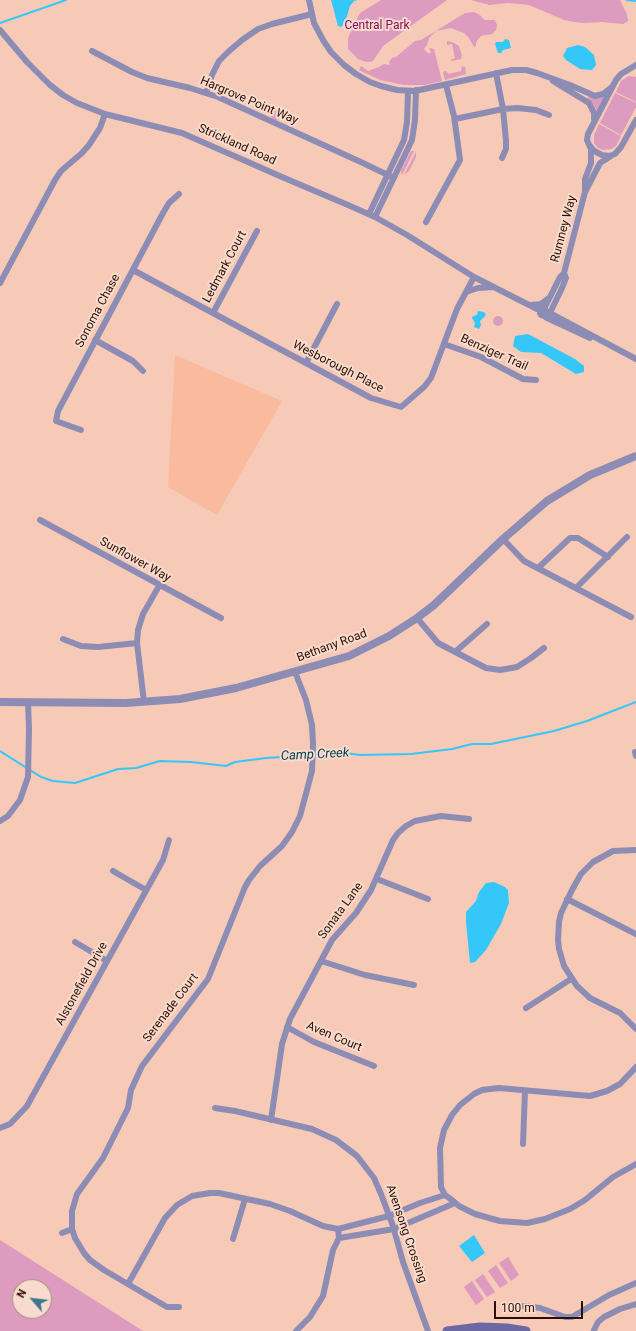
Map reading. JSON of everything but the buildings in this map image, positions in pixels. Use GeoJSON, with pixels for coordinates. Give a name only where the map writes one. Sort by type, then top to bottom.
{"type":"FeatureCollection","features":[{"type":"Feature","properties":{"kind":"main road"},"geometry":{"type":"LineString","coordinates":[[447,1331],[480,1327],[507,1328],[526,1331]]}},
{"type":"Feature","properties":{"kind":"street"},"geometry":{"type":"LineString","coordinates":[[309,0],[314,23],[326,45],[348,68],[362,78],[375,84],[397,90],[416,90],[446,85],[505,71],[519,70],[543,75],[570,84],[595,96],[603,94],[613,86]]}},
{"type":"Feature","properties":{"kind":"street"},"geometry":{"type":"LineString","coordinates":[[206,93],[212,75],[220,61],[242,40],[258,29],[312,14]]}},
{"type":"Feature","properties":{"kind":"street","name":"Strickland Road"},"geometry":{"type":"LineString","coordinates":[[0,30],[50,86],[77,103],[105,114],[182,133],[376,217],[474,277],[545,314]]}},
{"type":"Feature","properties":{"kind":"street","name":"Hargrove Point Way"},"geometry":{"type":"LineString","coordinates":[[92,52],[147,78],[206,93],[225,100],[394,178]]}},
{"type":"Feature","properties":{"kind":"street","name":"Rumney Way"},"geometry":{"type":"LineString","coordinates":[[585,192],[585,179],[591,163],[590,147],[587,140],[588,134],[613,86],[621,74],[636,65]]}},
{"type":"Feature","properties":{"kind":"street"},"geometry":{"type":"LineString","coordinates":[[627,71],[636,72]]}},
{"type":"Feature","properties":{"kind":"street"},"geometry":{"type":"LineString","coordinates":[[496,73],[503,109],[506,146],[502,158]]}},
{"type":"Feature","properties":{"kind":"street"},"geometry":{"type":"LineString","coordinates":[[543,75],[589,102],[594,113],[594,121]]}},
{"type":"Feature","properties":{"kind":"street"},"geometry":{"type":"LineString","coordinates":[[426,222],[460,160],[455,119],[446,85]]}},
{"type":"Feature","properties":{"kind":"street"},"geometry":{"type":"LineString","coordinates":[[369,214],[404,140],[407,122],[408,90]]}},
{"type":"Feature","properties":{"kind":"street"},"geometry":{"type":"LineString","coordinates":[[376,217],[409,149],[413,137],[416,90]]}},
{"type":"Feature","properties":{"kind":"street"},"geometry":{"type":"LineString","coordinates":[[455,119],[503,109],[522,108],[536,110],[549,115]]}},
{"type":"Feature","properties":{"kind":"street"},"geometry":{"type":"LineString","coordinates":[[0,283],[55,180],[61,172],[89,145],[100,128],[105,114]]}},
{"type":"Feature","properties":{"kind":"street","name":"Rumney Way"},"geometry":{"type":"LineString","coordinates":[[545,314],[553,292],[560,277],[564,273],[585,192],[600,163],[615,154],[621,147],[634,127],[636,120]]}},
{"type":"Feature","properties":{"kind":"street"},"geometry":{"type":"LineString","coordinates":[[590,147],[602,155],[610,156]]}},
{"type":"Feature","properties":{"kind":"street","name":"Sonoma Chase"},"geometry":{"type":"LineString","coordinates":[[81,430],[56,421],[58,411],[166,208],[179,194]]}},
{"type":"Feature","properties":{"kind":"street","name":"Ledmark Court"},"geometry":{"type":"LineString","coordinates":[[213,313],[257,231]]}},
{"type":"Feature","properties":{"kind":"street","name":"Wesborough Place"},"geometry":{"type":"LineString","coordinates":[[133,270],[370,398],[401,407],[428,383],[457,309],[474,277]]}},
{"type":"Feature","properties":{"kind":"street","name":"Rumney Way"},"geometry":{"type":"LineString","coordinates":[[545,314],[557,300],[566,278],[564,273]]}},
{"type":"Feature","properties":{"kind":"street"},"geometry":{"type":"LineString","coordinates":[[466,292],[478,288],[495,287]]}},
{"type":"Feature","properties":{"kind":"street","name":"Rumney Way"},"geometry":{"type":"LineString","coordinates":[[524,303],[535,305],[541,304],[546,301],[553,292]]}},
{"type":"Feature","properties":{"kind":"street"},"geometry":{"type":"LineString","coordinates":[[557,300],[557,310],[566,321]]}},
{"type":"Feature","properties":{"kind":"street"},"geometry":{"type":"LineString","coordinates":[[306,363],[337,304]]}},
{"type":"Feature","properties":{"kind":"street"},"geometry":{"type":"LineString","coordinates":[[545,314],[566,321],[636,359]]}},
{"type":"Feature","properties":{"kind":"street"},"geometry":{"type":"LineString","coordinates":[[545,314],[614,350],[621,351]]}},
{"type":"Feature","properties":{"kind":"street"},"geometry":{"type":"LineString","coordinates":[[95,340],[133,361],[143,371]]}},
{"type":"Feature","properties":{"kind":"street","name":"Benziger Trail"},"geometry":{"type":"LineString","coordinates":[[444,344],[481,357],[523,379],[536,380]]}},
{"type":"Feature","properties":{"kind":"street","name":"Bethany Road"},"geometry":{"type":"LineString","coordinates":[[0,702],[104,704],[180,699],[208,694],[295,672],[355,653],[396,633],[434,605],[503,539],[547,501],[590,475],[636,456]]}},
{"type":"Feature","properties":{"kind":"street","name":"Sunflower Way"},"geometry":{"type":"LineString","coordinates":[[40,520],[220,618]]}},
{"type":"Feature","properties":{"kind":"street"},"geometry":{"type":"LineString","coordinates":[[576,588],[627,537]]}},
{"type":"Feature","properties":{"kind":"street"},"geometry":{"type":"LineString","coordinates":[[538,568],[570,538],[578,538],[608,557]]}},
{"type":"Feature","properties":{"kind":"street"},"geometry":{"type":"LineString","coordinates":[[503,539],[524,561],[631,617]]}},
{"type":"Feature","properties":{"kind":"street"},"geometry":{"type":"LineString","coordinates":[[144,702],[136,643],[143,614],[159,586]]}},
{"type":"Feature","properties":{"kind":"street"},"geometry":{"type":"LineString","coordinates":[[417,618],[438,643],[486,668],[500,670],[517,667],[532,658],[544,648]]}},
{"type":"Feature","properties":{"kind":"street"},"geometry":{"type":"LineString","coordinates":[[455,652],[487,624]]}},
{"type":"Feature","properties":{"kind":"street"},"geometry":{"type":"LineString","coordinates":[[63,639],[81,646],[136,643]]}},
{"type":"Feature","properties":{"kind":"street","name":"Serenade Court"},"geometry":{"type":"LineString","coordinates":[[179,1307],[167,1306],[104,1270],[90,1260],[79,1246],[72,1229],[72,1211],[77,1194],[103,1158],[128,1108],[133,1086],[142,1066],[208,978],[249,880],[260,866],[282,846],[292,832],[300,816],[312,771],[313,744],[312,725],[306,700],[295,672]]}},
{"type":"Feature","properties":{"kind":"street"},"geometry":{"type":"LineString","coordinates":[[0,821],[8,816],[20,800],[28,777],[28,702]]}},
{"type":"Feature","properties":{"kind":"street","name":"Sonata Lane"},"geometry":{"type":"LineString","coordinates":[[271,1120],[282,1044],[294,1011],[332,940],[356,913],[371,890],[398,832],[415,821],[441,816],[469,819]]}},
{"type":"Feature","properties":{"kind":"street","name":"Alstonefield Drive"},"geometry":{"type":"LineString","coordinates":[[0,1128],[10,1124],[27,1106],[163,860],[169,840]]}},
{"type":"Feature","properties":{"kind":"street"},"geometry":{"type":"LineString","coordinates":[[636,850],[613,851],[593,862],[586,868],[576,882],[567,899],[560,918],[558,940],[563,962],[571,979],[583,992],[594,1000],[620,1013],[636,1029]]}},
{"type":"Feature","properties":{"kind":"street"},"geometry":{"type":"LineString","coordinates":[[113,871],[146,890]]}},
{"type":"Feature","properties":{"kind":"street"},"geometry":{"type":"LineString","coordinates":[[377,878],[428,899]]}},
{"type":"Feature","properties":{"kind":"street"},"geometry":{"type":"LineString","coordinates":[[567,899],[636,934]]}},
{"type":"Feature","properties":{"kind":"street"},"geometry":{"type":"LineString","coordinates":[[75,942],[107,961]]}},
{"type":"Feature","properties":{"kind":"street"},"geometry":{"type":"LineString","coordinates":[[321,960],[365,975],[414,985]]}},
{"type":"Feature","properties":{"kind":"street"},"geometry":{"type":"LineString","coordinates":[[526,1008],[571,979]]}},
{"type":"Feature","properties":{"kind":"street","name":"Aven Court"},"geometry":{"type":"LineString","coordinates":[[287,1027],[314,1042],[374,1066]]}},
{"type":"Feature","properties":{"kind":"street"},"geometry":{"type":"LineString","coordinates":[[636,1067],[620,1084],[607,1091],[590,1096],[499,1088],[482,1090],[466,1099],[456,1110],[444,1130],[440,1148],[441,1186],[445,1194],[455,1203],[467,1210],[492,1219],[518,1223],[536,1221],[562,1213],[578,1205],[613,1177],[636,1164]]}},
{"type":"Feature","properties":{"kind":"street"},"geometry":{"type":"LineString","coordinates":[[523,1144],[525,1091]]}},
{"type":"Feature","properties":{"kind":"street","name":"Avensong Crossing"},"geometry":{"type":"LineString","coordinates":[[215,1108],[320,1132],[351,1150],[374,1178],[394,1229],[403,1262],[428,1331]]}},
{"type":"Feature","properties":{"kind":"street"},"geometry":{"type":"LineString","coordinates":[[128,1284],[160,1225],[170,1211],[184,1200],[192,1196],[210,1193],[227,1194],[277,1206],[323,1226],[338,1229],[389,1216],[445,1194]]}},
{"type":"Feature","properties":{"kind":"street"},"geometry":{"type":"LineString","coordinates":[[233,1239],[245,1199]]}},
{"type":"Feature","properties":{"kind":"street"},"geometry":{"type":"LineString","coordinates":[[339,1238],[394,1229],[455,1203]]}},
{"type":"Feature","properties":{"kind":"street"},"geometry":{"type":"LineString","coordinates":[[62,1233],[72,1229]]}},
{"type":"Feature","properties":{"kind":"street"},"geometry":{"type":"LineString","coordinates":[[296,1331],[310,1317],[323,1296],[333,1250],[339,1238],[338,1229]]}},
{"type":"Feature","properties":{"kind":"street"},"geometry":{"type":"LineString","coordinates":[[523,1306],[540,1308],[565,1317],[572,1317],[609,1295],[636,1283]]}},
{"type":"Feature","properties":{"kind":"street"},"geometry":{"type":"LineString","coordinates":[[593,1331],[598,1322],[604,1317],[620,1309],[636,1304]]}},
{"type":"Feature","properties":{"kind":"shaded area"},"geometry":{"type":"Polygon","coordinates":[[[175,355],[282,401],[217,515],[168,487],[175,355]]]}},
{"type":"Feature","properties":{"kind":"green space","name":"Central Park"},"geometry":{"type":"Polygon","coordinates":[[[381,0],[447,0],[383,46],[373,61],[366,62],[358,59],[348,49],[348,38],[360,13],[381,0]]]}},
{"type":"Feature","properties":{"kind":"green space"},"geometry":{"type":"Polygon","coordinates":[[[471,0],[620,0],[627,14],[628,21],[623,24],[575,22],[564,20],[529,5],[508,3],[489,5],[471,0]]]}},
{"type":"Feature","properties":{"kind":"green space"},"geometry":{"type":"Polygon","coordinates":[[[474,12],[480,15],[484,20],[495,20],[497,25],[496,30],[492,34],[481,36],[476,42],[476,46],[474,47],[464,33],[451,28],[436,31],[429,38],[424,49],[429,54],[431,52],[429,48],[434,49],[442,81],[425,85],[404,85],[380,80],[359,70],[361,66],[368,71],[384,64],[390,65],[389,62],[392,58],[396,57],[415,41],[421,40],[465,13],[474,12]]]}},
{"type":"Feature","properties":{"kind":"green space"},"geometry":{"type":"Polygon","coordinates":[[[447,41],[459,46],[462,56],[461,59],[451,61],[455,58],[452,44],[447,45],[447,41]]]}},
{"type":"Feature","properties":{"kind":"green space"},"geometry":{"type":"Polygon","coordinates":[[[462,66],[465,67],[466,74],[445,80],[443,72],[446,71],[448,74],[461,71],[462,66]]]}},
{"type":"Feature","properties":{"kind":"green space"},"geometry":{"type":"Polygon","coordinates":[[[629,76],[636,77],[636,102],[616,92],[621,81],[629,76]]]}},
{"type":"Feature","properties":{"kind":"green space"},"geometry":{"type":"Polygon","coordinates":[[[615,93],[636,103],[636,107],[621,135],[600,123],[615,93]]]}},
{"type":"Feature","properties":{"kind":"green space"},"geometry":{"type":"Polygon","coordinates":[[[589,96],[596,98],[604,97],[597,111],[593,104],[587,99],[589,96]]]}},
{"type":"Feature","properties":{"kind":"green space"},"geometry":{"type":"Polygon","coordinates":[[[274,110],[278,110],[280,111],[280,119],[274,120],[271,117],[271,113],[274,110]]]}},
{"type":"Feature","properties":{"kind":"green space"},"geometry":{"type":"Polygon","coordinates":[[[599,124],[621,136],[616,146],[611,149],[603,150],[598,148],[594,143],[594,135],[599,124]]]}},
{"type":"Feature","properties":{"kind":"green space"},"geometry":{"type":"Polygon","coordinates":[[[411,151],[414,151],[402,175],[401,171],[411,151]]]}},
{"type":"Feature","properties":{"kind":"green space"},"geometry":{"type":"Polygon","coordinates":[[[416,152],[416,157],[409,171],[404,175],[416,152]]]}},
{"type":"Feature","properties":{"kind":"green space"},"geometry":{"type":"Polygon","coordinates":[[[498,316],[503,321],[498,326],[493,321],[498,316]]]}},
{"type":"Feature","properties":{"kind":"green space"},"geometry":{"type":"Polygon","coordinates":[[[0,1240],[143,1331],[0,1331],[0,1240]]]}},
{"type":"Feature","properties":{"kind":"green space"},"geometry":{"type":"Polygon","coordinates":[[[508,1257],[519,1275],[511,1281],[499,1263],[508,1257]]]}},
{"type":"Feature","properties":{"kind":"green space"},"geometry":{"type":"Polygon","coordinates":[[[496,1265],[508,1283],[500,1288],[488,1271],[496,1265]]]}},
{"type":"Feature","properties":{"kind":"green space"},"geometry":{"type":"Polygon","coordinates":[[[483,1274],[495,1292],[487,1297],[475,1280],[483,1274]]]}},
{"type":"Feature","properties":{"kind":"green space"},"geometry":{"type":"Polygon","coordinates":[[[472,1281],[484,1299],[476,1305],[464,1287],[472,1281]]]}},
{"type":"Feature","properties":{"kind":"water"},"geometry":{"type":"Polygon","coordinates":[[[331,0],[358,0],[354,1],[350,6],[345,23],[341,27],[338,26],[331,0]]]}},
{"type":"Feature","properties":{"kind":"water"},"geometry":{"type":"Polygon","coordinates":[[[505,39],[509,40],[511,48],[498,53],[495,44],[496,42],[503,42],[505,39]]]}},
{"type":"Feature","properties":{"kind":"water"},"geometry":{"type":"Polygon","coordinates":[[[578,45],[585,47],[594,55],[596,65],[592,70],[580,69],[566,60],[563,56],[567,48],[578,45]]]}},
{"type":"Feature","properties":{"kind":"water"},"geometry":{"type":"Polygon","coordinates":[[[478,311],[484,312],[486,315],[480,321],[481,325],[479,329],[474,327],[475,323],[472,318],[473,316],[477,315],[478,311]]]}},
{"type":"Feature","properties":{"kind":"water"},"geometry":{"type":"Polygon","coordinates":[[[528,334],[575,359],[584,366],[584,372],[576,374],[541,353],[521,352],[513,346],[515,336],[528,334]]]}},
{"type":"Feature","properties":{"kind":"water"},"geometry":{"type":"Polygon","coordinates":[[[494,882],[508,890],[509,903],[501,924],[486,950],[475,962],[470,963],[466,912],[476,901],[479,892],[486,883],[494,882]]]}},
{"type":"Feature","properties":{"kind":"water"},"geometry":{"type":"Polygon","coordinates":[[[474,1235],[485,1253],[472,1262],[459,1246],[474,1235]]]}},
{"type":"Feature","properties":{"kind":"waterway"},"geometry":{"type":"LineString","coordinates":[[0,23],[66,0]]}},
{"type":"Feature","properties":{"kind":"waterway"},"geometry":{"type":"LineString","coordinates":[[627,0],[636,1]]}},
{"type":"Feature","properties":{"kind":"waterway","name":"Camp Creek"},"geometry":{"type":"LineString","coordinates":[[0,751],[41,777],[53,781],[75,783],[118,769],[136,768],[160,761],[191,762],[226,766],[235,762],[266,758],[345,753],[360,755],[411,754],[452,749],[472,744],[491,744],[554,731],[587,721],[636,702]]}}]}
